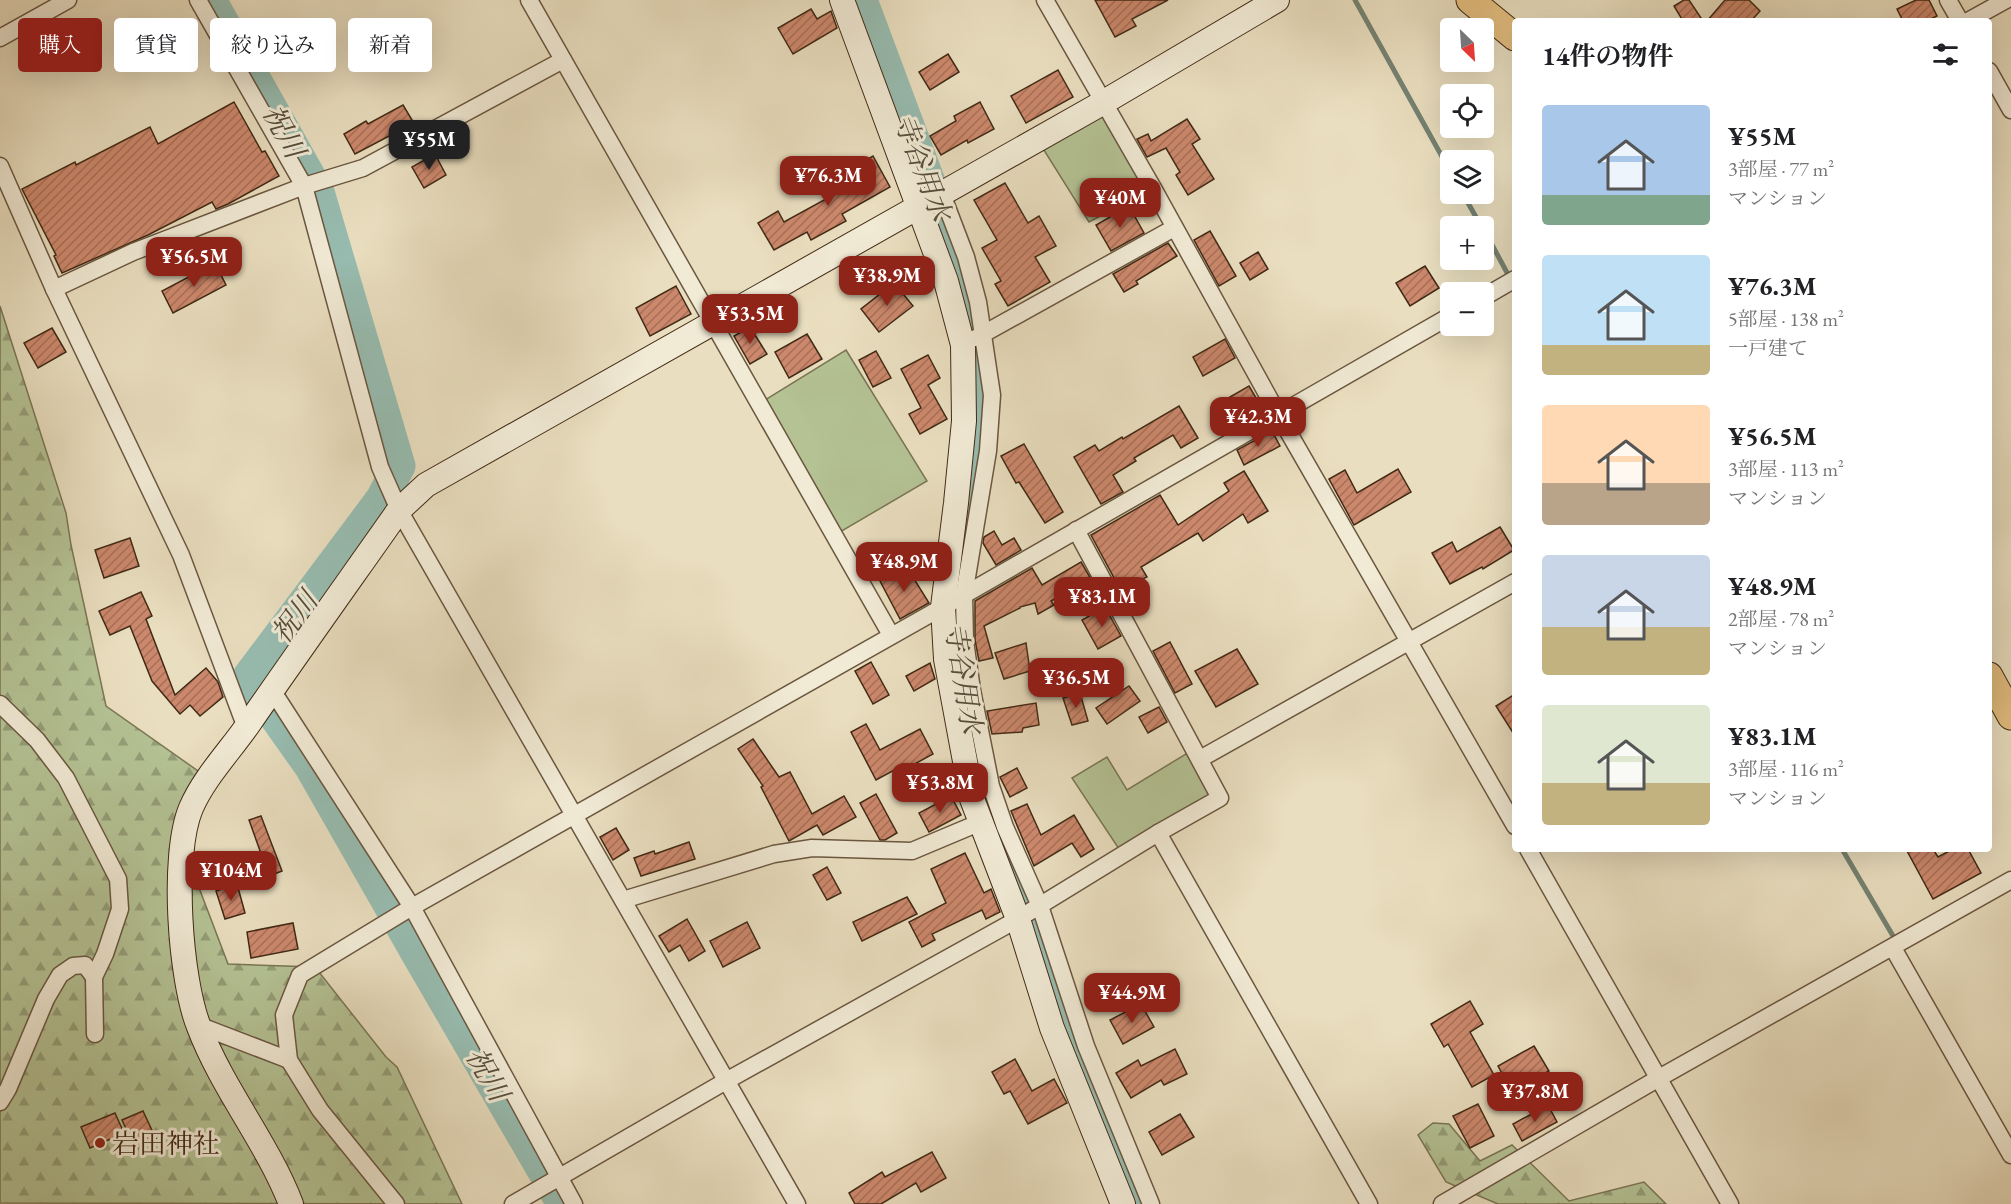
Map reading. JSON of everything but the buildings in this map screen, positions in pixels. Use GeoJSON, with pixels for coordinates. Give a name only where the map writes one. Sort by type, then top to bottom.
{"type":"FeatureCollection","features":[{"type":"Feature","properties":{"kind":"main road"},"geometry":{"type":"LineString","coordinates":[[1470,0],[1512,35]]}},
{"type":"Feature","properties":{"kind":"main road"},"geometry":{"type":"LineString","coordinates":[[1992,681],[2011,716]]}},
{"type":"Feature","properties":{"kind":"street"},"geometry":{"type":"LineString","coordinates":[[0,38],[68,0]]}},
{"type":"Feature","properties":{"kind":"street"},"geometry":{"type":"LineString","coordinates":[[198,0],[304,186],[380,467],[399,510],[797,1204]]}},
{"type":"Feature","properties":{"kind":"street"},"geometry":{"type":"LineString","coordinates":[[529,0],[891,635]]}},
{"type":"Feature","properties":{"kind":"street"},"geometry":{"type":"LineString","coordinates":[[842,0],[946,281],[963,345],[963,421],[956,503],[943,607],[946,659],[972,799],[1018,919],[1052,1028],[1123,1204]]}},
{"type":"Feature","properties":{"kind":"street"},"geometry":{"type":"LineString","coordinates":[[1044,0],[1104,102],[1409,643],[1512,817]]}},
{"type":"Feature","properties":{"kind":"street"},"geometry":{"type":"LineString","coordinates":[[291,1204],[270,1159],[231,1096],[198,1025],[184,965],[180,897],[182,843],[191,809],[208,778],[246,728],[399,510],[426,485],[1104,102],[1277,0]]}},
{"type":"Feature","properties":{"kind":"street"},"geometry":{"type":"LineString","coordinates":[[1948,0],[1958,18]]}},
{"type":"Feature","properties":{"kind":"street"},"geometry":{"type":"LineString","coordinates":[[1973,18],[2006,0]]}},
{"type":"Feature","properties":{"kind":"street"},"geometry":{"type":"LineString","coordinates":[[54,289],[133,252],[304,186],[363,168],[563,60]]}},
{"type":"Feature","properties":{"kind":"street"},"geometry":{"type":"LineString","coordinates":[[1992,76],[2011,110]]}},
{"type":"Feature","properties":{"kind":"street"},"geometry":{"type":"LineString","coordinates":[[0,166],[54,289],[181,555],[246,728]]}},
{"type":"Feature","properties":{"kind":"street"},"geometry":{"type":"LineString","coordinates":[[942,194],[966,257],[984,333],[992,395],[988,451],[964,595],[967,660],[991,786],[1005,827],[1040,906],[1086,1046],[1151,1204]]}},
{"type":"Feature","properties":{"kind":"street"},"geometry":{"type":"LineString","coordinates":[[963,345],[1174,228]]}},
{"type":"Feature","properties":{"kind":"street"},"geometry":{"type":"LineString","coordinates":[[1494,291],[1512,281]]}},
{"type":"Feature","properties":{"kind":"street"},"geometry":{"type":"LineString","coordinates":[[396,1204],[320,1110],[289,1060],[285,1015],[300,975],[412,907],[943,607],[1440,322]]}},
{"type":"Feature","properties":{"kind":"street"},"geometry":{"type":"LineString","coordinates":[[513,1204],[726,1081],[1018,919],[1158,833],[1220,798],[1076,530]]}},
{"type":"Feature","properties":{"kind":"street"},"geometry":{"type":"LineString","coordinates":[[1200,759],[1512,584]]}},
{"type":"Feature","properties":{"kind":"street"},"geometry":{"type":"LineString","coordinates":[[272,690],[412,907],[574,1204]]}},
{"type":"Feature","properties":{"kind":"street"},"geometry":{"type":"LineString","coordinates":[[0,704],[37,741],[66,777],[117,879],[120,909],[105,954],[94,977],[95,1034]]}},
{"type":"Feature","properties":{"kind":"street"},"geometry":{"type":"LineString","coordinates":[[623,900],[774,854],[812,848],[912,851],[981,822]]}},
{"type":"Feature","properties":{"kind":"street"},"geometry":{"type":"LineString","coordinates":[[1158,833],[1369,1204]]}},
{"type":"Feature","properties":{"kind":"street"},"geometry":{"type":"LineString","coordinates":[[1530,852],[1730,1204]]}},
{"type":"Feature","properties":{"kind":"street"},"geometry":{"type":"LineString","coordinates":[[1442,1204],[1659,1078],[2011,880]]}},
{"type":"Feature","properties":{"kind":"street"},"geometry":{"type":"LineString","coordinates":[[1893,948],[2011,1155]]}},
{"type":"Feature","properties":{"kind":"street"},"geometry":{"type":"LineString","coordinates":[[0,1102],[8,1089],[46,999],[60,975],[73,966],[85,964],[94,977]]}},
{"type":"Feature","properties":{"kind":"street"},"geometry":{"type":"LineString","coordinates":[[198,1025],[289,1060]]}},
{"type":"Feature","properties":{"kind":"green space"},"geometry":{"type":"Polygon","coordinates":[[[1104,102],[1153,188],[1089,222],[1037,139],[1104,102]]]}},
{"type":"Feature","properties":{"kind":"green space"},"geometry":{"type":"Polygon","coordinates":[[[0,306],[66,513],[106,706],[208,778],[182,843],[228,964],[315,967],[386,1057],[397,1067],[462,1204],[0,1203],[0,306]]]}},
{"type":"Feature","properties":{"kind":"green space"},"geometry":{"type":"Polygon","coordinates":[[[846,350],[927,481],[840,532],[760,403],[846,350]]]}},
{"type":"Feature","properties":{"kind":"green space"},"geometry":{"type":"Polygon","coordinates":[[[1194,749],[1220,798],[1123,855],[1072,778],[1107,757],[1127,790],[1194,749]]]}},
{"type":"Feature","properties":{"kind":"green space"},"geometry":{"type":"Polygon","coordinates":[[[1433,1123],[1449,1124],[1480,1161],[1512,1145],[1569,1201],[1644,1182],[1666,1204],[1498,1204],[1446,1182],[1418,1135],[1433,1123]]]}},
{"type":"Feature","properties":{"kind":"waterway","name":"祝川"},"geometry":{"type":"LineString","coordinates":[[210,0],[318,192],[399,466],[382,499],[248,678],[311,767],[563,1204]]}},
{"type":"Feature","properties":{"kind":"waterway","name":"寺谷用水"},"geometry":{"type":"LineString","coordinates":[[861,0],[958,260],[973,322],[979,412],[968,512],[958,574]]}},
{"type":"Feature","properties":{"kind":"waterway"},"geometry":{"type":"LineString","coordinates":[[1355,0],[1440,153]]}},
{"type":"Feature","properties":{"kind":"waterway"},"geometry":{"type":"LineString","coordinates":[[1469,204],[1475,216]]}},
{"type":"Feature","properties":{"kind":"waterway"},"geometry":{"type":"LineString","coordinates":[[1494,249],[1511,280]]}},
{"type":"Feature","properties":{"kind":"waterway","name":"寺谷用水"},"geometry":{"type":"LineString","coordinates":[[966,708],[986,800],[1023,894],[1077,1055],[1138,1204]]}},
{"type":"Feature","properties":{"kind":"waterway"},"geometry":{"type":"LineString","coordinates":[[1844,852],[1896,941]]}},
{"type":"Feature","properties":{"kind":"place","name":"岩田神社"},"geometry":{"type":"Point","coordinates":[100,1143]}}]}
